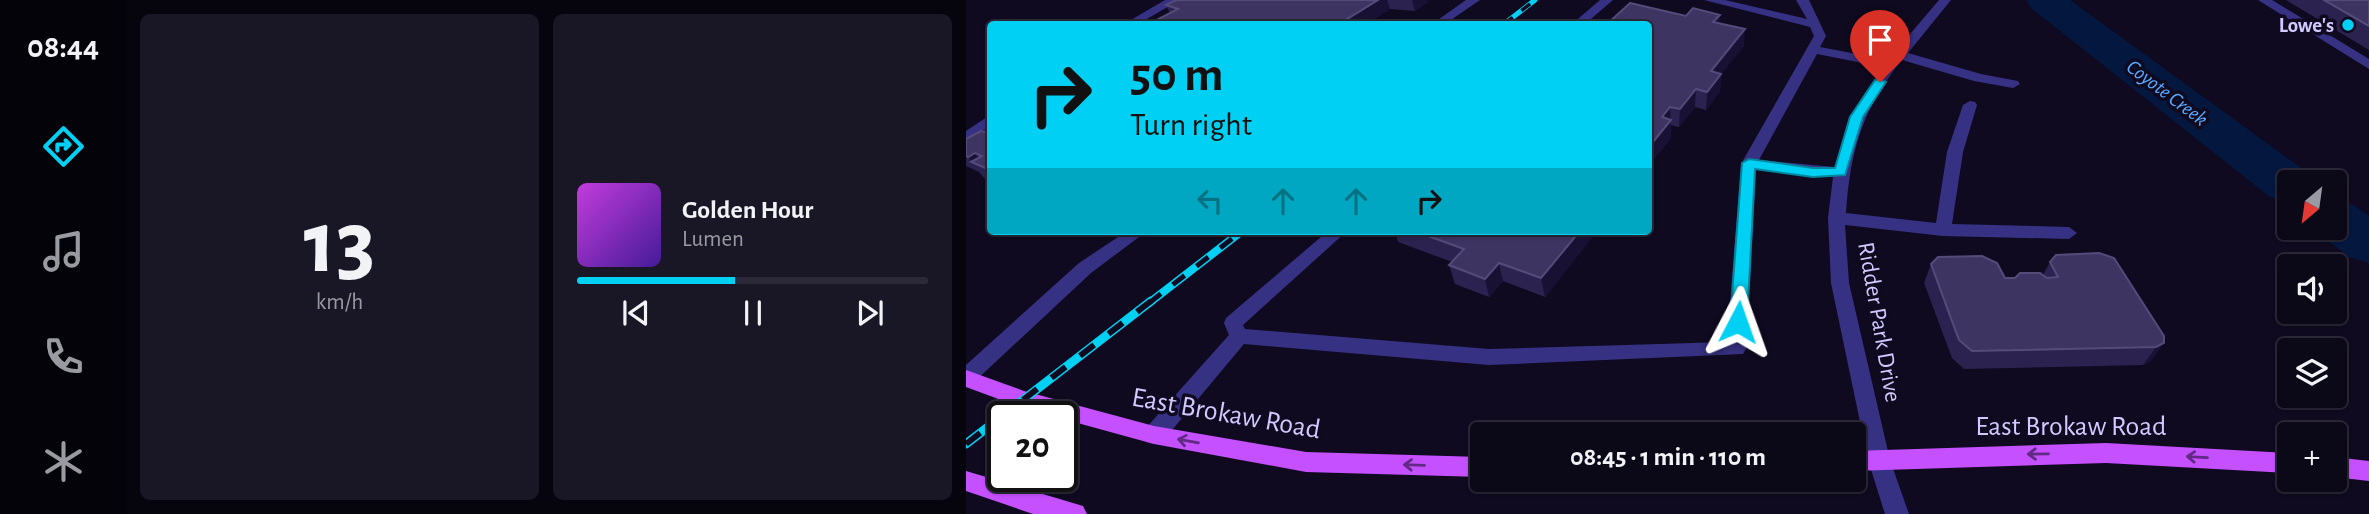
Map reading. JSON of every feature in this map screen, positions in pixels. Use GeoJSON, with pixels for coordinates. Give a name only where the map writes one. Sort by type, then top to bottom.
{"type":"FeatureCollection","features":[{"type":"Feature","properties":{"kind":"main road","name":"East Brokaw Road"},"geometry":{"type":"LineString","coordinates":[[966,378],[1023,399],[1154,435],[1306,462],[1470,467]]}},
{"type":"Feature","properties":{"kind":"main road","name":"East Brokaw Road"},"geometry":{"type":"LineString","coordinates":[[1866,460],[2106,453],[2277,462]]}},
{"type":"Feature","properties":{"kind":"main road"},"geometry":{"type":"LineString","coordinates":[[2347,469],[2369,471]]}},
{"type":"Feature","properties":{"kind":"main road"},"geometry":{"type":"LineString","coordinates":[[966,481],[1037,510],[1075,514]]}},
{"type":"Feature","properties":{"kind":"street"},"geometry":{"type":"LineString","coordinates":[[1136,21],[1174,0]]}},
{"type":"Feature","properties":{"kind":"street"},"geometry":{"type":"LineString","coordinates":[[1442,21],[1474,0]]}},
{"type":"Feature","properties":{"kind":"street"},"geometry":{"type":"LineString","coordinates":[[1582,21],[1607,0]]}},
{"type":"Feature","properties":{"kind":"street"},"geometry":{"type":"LineString","coordinates":[[1710,0],[1814,24]]}},
{"type":"Feature","properties":{"kind":"street"},"geometry":{"type":"LineString","coordinates":[[1239,336],[1489,357],[1737,349],[1749,163],[1820,36],[1806,3],[1802,0]]}},
{"type":"Feature","properties":{"kind":"street","name":"Ridder Park Drive"},"geometry":{"type":"LineString","coordinates":[[1897,514],[1879,460],[1840,283],[1836,218],[1840,172],[1857,117],[1895,60],[1945,0]]}},
{"type":"Feature","properties":{"kind":"street"},"geometry":{"type":"LineString","coordinates":[[2264,0],[2369,65]]}},
{"type":"Feature","properties":{"kind":"street"},"geometry":{"type":"LineString","coordinates":[[1812,48],[1895,60],[2013,84]]}},
{"type":"Feature","properties":{"kind":"street"},"geometry":{"type":"LineString","coordinates":[[1943,230],[1955,152],[1970,104]]}},
{"type":"Feature","properties":{"kind":"street"},"geometry":{"type":"LineString","coordinates":[[966,138],[987,121]]}},
{"type":"Feature","properties":{"kind":"street"},"geometry":{"type":"LineString","coordinates":[[1749,163],[1813,172],[1840,172]]}},
{"type":"Feature","properties":{"kind":"street"},"geometry":{"type":"LineString","coordinates":[[1836,218],[1943,230],[2069,233]]}},
{"type":"Feature","properties":{"kind":"street"},"geometry":{"type":"LineString","coordinates":[[966,378],[1085,268],[1133,235]]}},
{"type":"Feature","properties":{"kind":"street"},"geometry":{"type":"LineString","coordinates":[[1239,336],[1233,323],[1334,235]]}},
{"type":"Feature","properties":{"kind":"street"},"geometry":{"type":"LineString","coordinates":[[1154,435],[1239,336]]}},
{"type":"Feature","properties":{"kind":"building"},"geometry":{"type":"Polygon","coordinates":[[[1176,0],[1378,0],[1344,21],[1155,21],[1178,9],[1166,5],[1176,0]]]}},
{"type":"Feature","properties":{"kind":"building"},"geometry":{"type":"Polygon","coordinates":[[[2324,0],[2369,0],[2369,26],[2324,0]]]}},
{"type":"Feature","properties":{"kind":"building"},"geometry":{"type":"Polygon","coordinates":[[[1630,3],[1686,16],[1693,8],[1720,15],[1713,22],[1745,29],[1711,71],[1721,74],[1707,92],[1696,89],[1680,109],[1670,107],[1662,117],[1671,120],[1653,142],[1652,21],[1610,21],[1630,3]]]}},
{"type":"Feature","properties":{"kind":"building"},"geometry":{"type":"Polygon","coordinates":[[[987,130],[987,169],[971,162],[982,156],[975,153],[966,156],[966,139],[987,130]]]}},
{"type":"Feature","properties":{"kind":"building"},"geometry":{"type":"Polygon","coordinates":[[[1425,235],[1577,235],[1541,278],[1499,263],[1485,279],[1449,265],[1464,249],[1425,235]]]}},
{"type":"Feature","properties":{"kind":"building"},"geometry":{"type":"Polygon","coordinates":[[[2099,253],[2114,258],[2164,336],[2164,343],[2156,347],[1972,351],[1959,340],[1931,264],[1938,257],[1982,256],[1997,263],[2005,278],[2015,278],[2020,273],[2040,273],[2047,278],[2058,277],[2050,262],[2056,255],[2099,253]]]}},
{"type":"Feature","properties":{"kind":"waterway","name":"Coyote Creek"},"geometry":{"type":"LineString","coordinates":[[2045,0],[2277,176]]}},
{"type":"Feature","properties":{"kind":"waterway","name":"Coyote Creek"},"geometry":{"type":"LineString","coordinates":[[2347,227],[2369,243]]}},
{"type":"Feature","properties":{"kind":"railway"},"geometry":{"type":"LineString","coordinates":[[1508,21],[1535,0]]}},
{"type":"Feature","properties":{"kind":"railway"},"geometry":{"type":"LineString","coordinates":[[1149,303],[1237,235]]}},
{"type":"Feature","properties":{"kind":"railway"},"geometry":{"type":"LineString","coordinates":[[966,444],[1151,301]]}},
{"type":"Feature","properties":{"kind":"place","name":"Lowe's"},"geometry":{"type":"Point","coordinates":[2348,25]}},
{"type":"Feature","properties":{"kind":"route"},"geometry":{"type":"LineString","coordinates":[[1738,322],[1749,163],[1813,172],[1840,172],[1857,117],[1880,82]]}}]}
